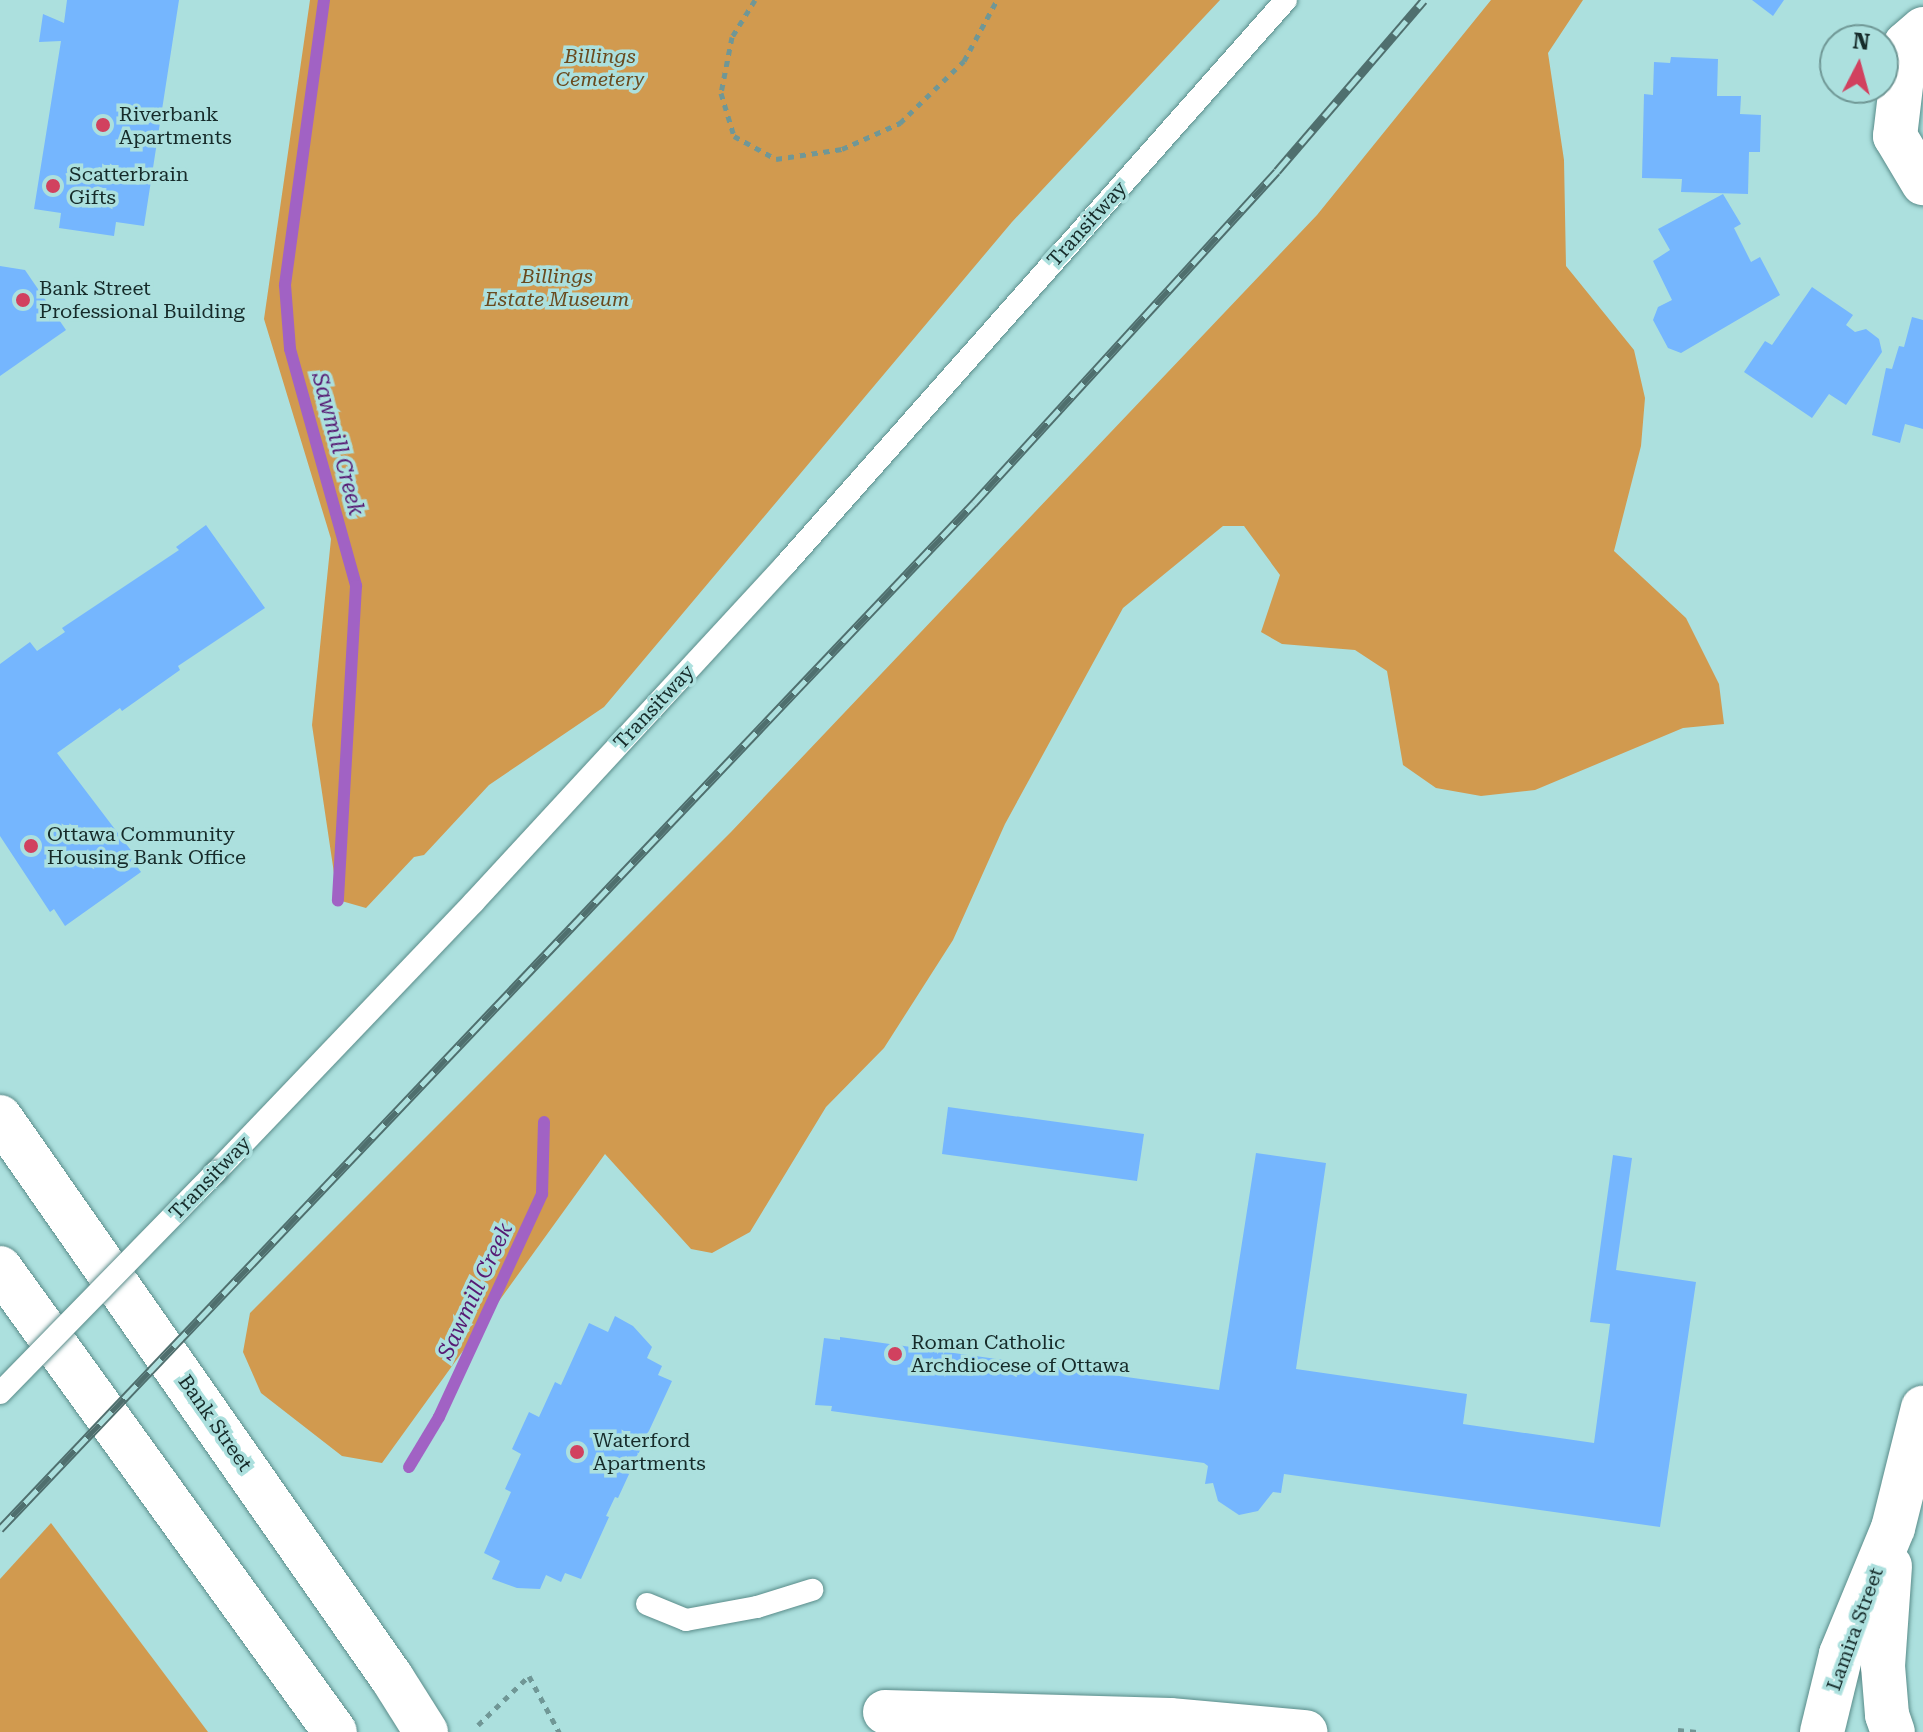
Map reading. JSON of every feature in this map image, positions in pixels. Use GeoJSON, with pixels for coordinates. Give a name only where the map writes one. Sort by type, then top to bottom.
{"type":"FeatureCollection","features":[{"type":"Feature","properties":{"kind":"main road"},"geometry":{"type":"LineString","coordinates":[[1923,29],[1906,44],[1895,136],[1923,183]]}},
{"type":"Feature","properties":{"kind":"main road","name":"Bank Street"},"geometry":{"type":"LineString","coordinates":[[0,1117],[383,1665],[426,1732]]}},
{"type":"Feature","properties":{"kind":"main road"},"geometry":{"type":"LineString","coordinates":[[0,1268],[13,1298],[335,1732]]}},
{"type":"Feature","properties":{"kind":"main road","name":"Lamira Street"},"geometry":{"type":"LineString","coordinates":[[1822,1732],[1841,1654],[1893,1528],[1923,1408]]}},
{"type":"Feature","properties":{"kind":"main road","name":"Lamira Street"},"geometry":{"type":"LineString","coordinates":[[1893,1528],[1883,1666],[1887,1715],[1893,1732]]}},
{"type":"Feature","properties":{"kind":"main road"},"geometry":{"type":"LineString","coordinates":[[892,1722],[1170,1720],[1305,1732]]}},
{"type":"Feature","properties":{"kind":"lane","name":"Transitway"},"geometry":{"type":"LineString","coordinates":[[0,1393],[474,902],[785,565],[1286,0]]}},
{"type":"Feature","properties":{"kind":"lane"},"geometry":{"type":"LineString","coordinates":[[647,1604],[686,1620],[743,1610],[812,1590]]}},
{"type":"Feature","properties":{"kind":"path"},"geometry":{"type":"LineString","coordinates":[[755,0],[732,37],[721,93],[734,136],[776,159],[842,149],[900,123],[964,61],[997,0]]}},
{"type":"Feature","properties":{"kind":"path"},"geometry":{"type":"LineString","coordinates":[[478,1725],[529,1676],[559,1732]]}},
{"type":"Feature","properties":{"kind":"path"},"geometry":{"type":"LineString","coordinates":[[1678,1730],[1697,1732]]}},
{"type":"Feature","properties":{"kind":"green space","name":"Billings Estate Museum"},"geometry":{"type":"Polygon","coordinates":[[[310,0],[1220,0],[1012,222],[604,707],[489,785],[424,855],[414,857],[366,908],[338,900],[312,725],[331,539],[264,319],[310,0]]]}},
{"type":"Feature","properties":{"kind":"green space"},"geometry":{"type":"Polygon","coordinates":[[[1491,0],[1583,0],[1548,53],[1564,160],[1566,266],[1634,350],[1645,398],[1641,446],[1614,551],[1686,618],[1719,684],[1724,724],[1683,728],[1535,790],[1481,796],[1436,788],[1403,765],[1387,671],[1355,650],[1282,644],[1261,632],[1280,575],[1244,526],[1223,526],[1123,608],[1005,824],[953,940],[884,1048],[826,1107],[750,1232],[712,1253],[691,1249],[605,1154],[382,1463],[342,1456],[261,1393],[243,1352],[250,1313],[731,832],[1317,215],[1491,0]]]}},
{"type":"Feature","properties":{"kind":"green space"},"geometry":{"type":"Polygon","coordinates":[[[51,1523],[208,1732],[0,1732],[0,1579],[51,1523]]]}},
{"type":"Feature","properties":{"kind":"building","name":"Riverbank Apartments"},"geometry":{"type":"Polygon","coordinates":[[[67,0],[179,0],[144,226],[116,222],[114,236],[59,228],[61,213],[34,209],[61,41],[39,42],[43,14],[64,23],[67,0]]]}},
{"type":"Feature","properties":{"kind":"building"},"geometry":{"type":"Polygon","coordinates":[[[1752,0],[1784,0],[1773,16],[1752,0]]]}},
{"type":"Feature","properties":{"kind":"building"},"geometry":{"type":"Polygon","coordinates":[[[1671,57],[1718,59],[1717,96],[1741,96],[1740,114],[1761,115],[1760,152],[1749,152],[1748,194],[1681,192],[1682,179],[1642,178],[1644,94],[1653,95],[1654,62],[1670,63],[1671,57]]]}},
{"type":"Feature","properties":{"kind":"building"},"geometry":{"type":"Polygon","coordinates":[[[1723,194],[1741,224],[1734,228],[1751,262],[1760,257],[1780,295],[1681,353],[1668,348],[1653,320],[1658,307],[1672,300],[1653,261],[1670,250],[1658,229],[1723,194]]]}},
{"type":"Feature","properties":{"kind":"building","name":"Bank Street Professional Building"},"geometry":{"type":"Polygon","coordinates":[[[0,266],[25,270],[66,330],[0,376],[0,266]]]}},
{"type":"Feature","properties":{"kind":"building"},"geometry":{"type":"Polygon","coordinates":[[[1812,287],[1853,315],[1846,325],[1855,332],[1866,329],[1879,339],[1882,352],[1846,405],[1829,394],[1812,418],[1744,372],[1765,341],[1772,345],[1812,287]]]}},
{"type":"Feature","properties":{"kind":"building"},"geometry":{"type":"Polygon","coordinates":[[[1912,317],[1923,320],[1923,429],[1905,424],[1900,443],[1872,435],[1886,368],[1892,369],[1899,346],[1904,347],[1912,317]]]}},
{"type":"Feature","properties":{"kind":"building"},"geometry":{"type":"Polygon","coordinates":[[[206,525],[265,608],[178,666],[180,670],[122,711],[120,708],[57,753],[133,853],[129,855],[141,872],[65,926],[54,909],[50,912],[0,836],[0,664],[30,642],[37,651],[65,632],[62,628],[179,550],[176,547],[206,525]]]}},
{"type":"Feature","properties":{"kind":"building"},"geometry":{"type":"Polygon","coordinates":[[[948,1107],[1144,1134],[1137,1181],[942,1154],[948,1107]]]}},
{"type":"Feature","properties":{"kind":"building","name":"Roman Catholic Archdiocese of Ottawa"},"geometry":{"type":"Polygon","coordinates":[[[1256,1153],[1326,1163],[1296,1369],[1467,1394],[1463,1424],[1594,1443],[1610,1324],[1590,1322],[1613,1155],[1632,1158],[1616,1270],[1696,1282],[1660,1527],[1284,1474],[1281,1493],[1273,1492],[1258,1511],[1239,1515],[1218,1501],[1213,1483],[1205,1484],[1208,1466],[1204,1463],[831,1411],[832,1406],[815,1405],[824,1338],[840,1340],[840,1337],[1219,1390],[1256,1153]]]}},
{"type":"Feature","properties":{"kind":"building","name":"Waterford Apartments"},"geometry":{"type":"Polygon","coordinates":[[[615,1316],[633,1326],[652,1347],[647,1358],[662,1366],[658,1375],[672,1381],[618,1498],[615,1497],[606,1516],[609,1517],[581,1579],[565,1573],[561,1582],[546,1575],[540,1589],[517,1588],[492,1579],[500,1561],[484,1553],[511,1492],[505,1489],[521,1454],[512,1449],[529,1412],[539,1417],[555,1382],[561,1385],[589,1323],[608,1332],[615,1316]]]}},
{"type":"Feature","properties":{"kind":"waterway","name":"Sawmill Creek"},"geometry":{"type":"LineString","coordinates":[[324,0],[285,285],[290,349],[356,586],[338,900]]}},
{"type":"Feature","properties":{"kind":"waterway","name":"Sawmill Creek"},"geometry":{"type":"LineString","coordinates":[[409,1467],[439,1417],[542,1194],[544,1122]]}},
{"type":"Feature","properties":{"kind":"railway"},"geometry":{"type":"LineString","coordinates":[[0,1529],[974,503],[1277,171],[1424,0]]}},
{"type":"Feature","properties":{"kind":"place","name":"Riverbank Apartments"},"geometry":{"type":"Point","coordinates":[103,125]}},
{"type":"Feature","properties":{"kind":"place","name":"Scatterbrain Gifts"},"geometry":{"type":"Point","coordinates":[53,186]}},
{"type":"Feature","properties":{"kind":"place","name":"Bank Street Professional Building"},"geometry":{"type":"Point","coordinates":[23,300]}},
{"type":"Feature","properties":{"kind":"place","name":"Ottawa Community Housing Bank Office"},"geometry":{"type":"Point","coordinates":[31,846]}},
{"type":"Feature","properties":{"kind":"place","name":"Roman Catholic Archdiocese of Ottawa"},"geometry":{"type":"Point","coordinates":[895,1354]}},
{"type":"Feature","properties":{"kind":"place","name":"Waterford Apartments"},"geometry":{"type":"Point","coordinates":[577,1452]}},
{"type":"Feature","properties":{"kind":"park label","name":"Billings Cemetery"},"geometry":{"type":"Point","coordinates":[600,68]}}]}
